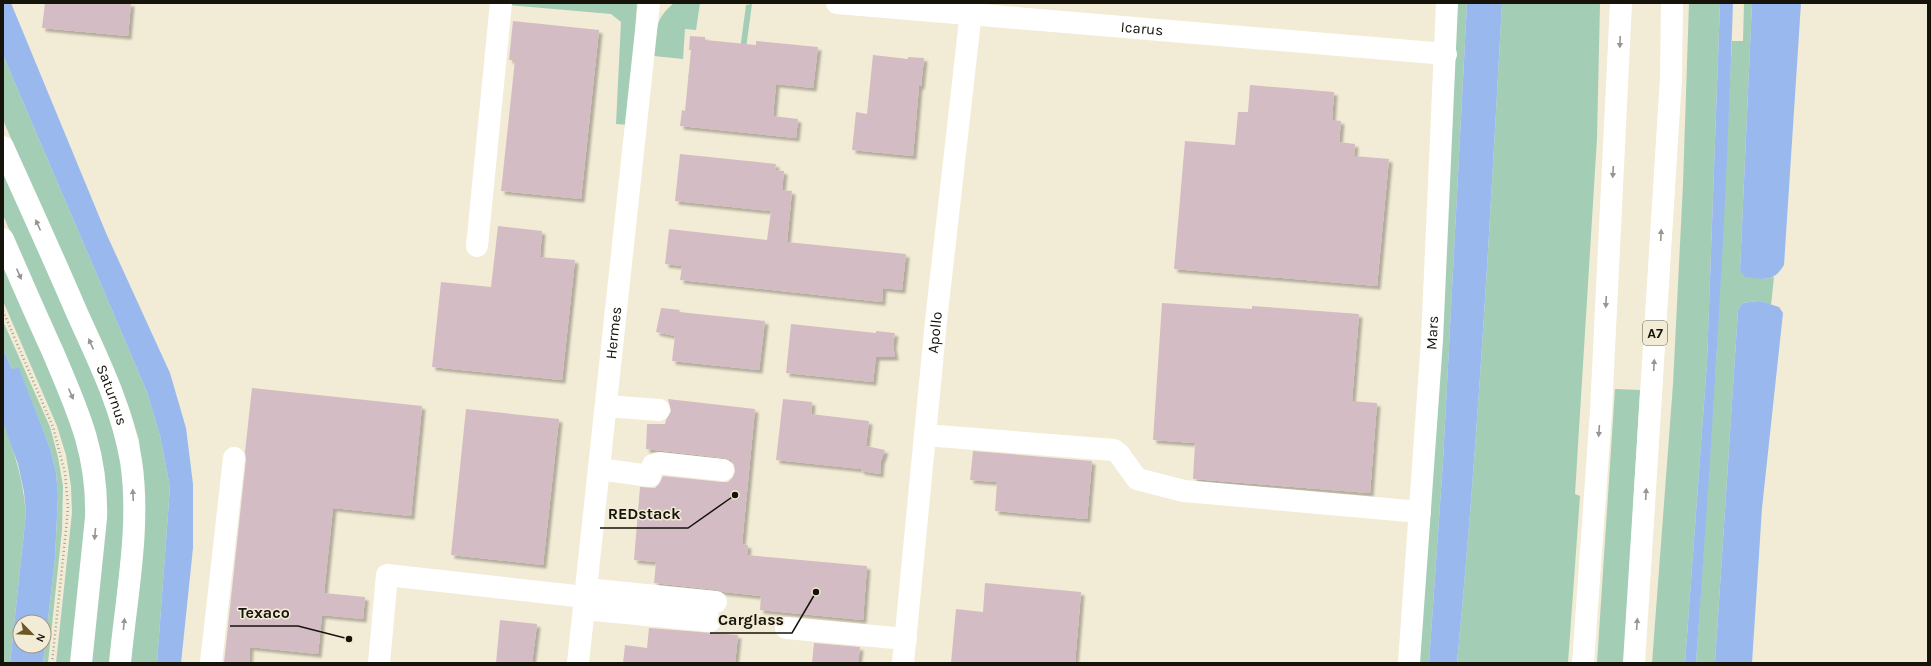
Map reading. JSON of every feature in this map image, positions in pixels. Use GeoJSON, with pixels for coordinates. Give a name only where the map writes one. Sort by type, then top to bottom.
{"type":"FeatureCollection","features":[{"type":"Feature","properties":{"kind":"main road"},"geometry":{"type":"LineString","coordinates":[[477,246],[501,3]]}},
{"type":"Feature","properties":{"kind":"main road","name":"Hermes"},"geometry":{"type":"LineString","coordinates":[[578,663],[649,3]]}},
{"type":"Feature","properties":{"kind":"main road","name":"Icarus"},"geometry":{"type":"LineString","coordinates":[[837,3],[972,9],[1446,54]]}},
{"type":"Feature","properties":{"kind":"main road","name":"Mars"},"geometry":{"type":"LineString","coordinates":[[1409,663],[1432,340],[1446,54],[1447,3]]}},
{"type":"Feature","properties":{"kind":"main road"},"geometry":{"type":"LineString","coordinates":[[1583,663],[1601,411],[1621,3]]}},
{"type":"Feature","properties":{"kind":"main road","name":"A7"},"geometry":{"type":"LineString","coordinates":[[1634,663],[1645,514],[1671,78],[1672,3]]}},
{"type":"Feature","properties":{"kind":"main road","name":"Apollo"},"geometry":{"type":"LineString","coordinates":[[903,663],[936,321],[972,9]]}},
{"type":"Feature","properties":{"kind":"main road","name":"Saturnus"},"geometry":{"type":"LineString","coordinates":[[3,147],[96,354],[116,401],[126,434],[131,462],[134,523],[120,663]]}},
{"type":"Feature","properties":{"kind":"main road"},"geometry":{"type":"LineString","coordinates":[[3,239],[82,419],[92,460],[96,494],[96,518],[81,663]]}},
{"type":"Feature","properties":{"kind":"main road"},"geometry":{"type":"LineString","coordinates":[[606,406],[659,410]]}},
{"type":"Feature","properties":{"kind":"main road"},"geometry":{"type":"LineString","coordinates":[[925,435],[1114,450],[1119,454],[1137,479],[1184,490],[1420,512]]}},
{"type":"Feature","properties":{"kind":"main road"},"geometry":{"type":"LineString","coordinates":[[211,663],[234,458]]}},
{"type":"Feature","properties":{"kind":"main road"},"geometry":{"type":"LineString","coordinates":[[599,469],[650,476],[653,465],[659,463],[723,470]]}},
{"type":"Feature","properties":{"kind":"main road"},"geometry":{"type":"LineString","coordinates":[[380,663],[387,575],[713,611]]}},
{"type":"Feature","properties":{"kind":"main road"},"geometry":{"type":"LineString","coordinates":[[786,628],[906,639]]}},
{"type":"Feature","properties":{"kind":"path"},"geometry":{"type":"LineString","coordinates":[[3,311],[53,427],[65,473],[68,507],[52,663]]}},
{"type":"Feature","properties":{"kind":"green space"},"geometry":{"type":"Polygon","coordinates":[[[496,3],[637,3],[629,125],[616,124],[621,22],[611,14],[496,3]]]}},
{"type":"Feature","properties":{"kind":"green space"},"geometry":{"type":"Polygon","coordinates":[[[674,3],[700,3],[696,30],[685,29],[683,59],[654,56],[659,20],[667,9],[674,3]]]}},
{"type":"Feature","properties":{"kind":"green space"},"geometry":{"type":"Polygon","coordinates":[[[1456,3],[1467,3],[1443,461],[1429,663],[1418,663],[1456,3]]]}},
{"type":"Feature","properties":{"kind":"green space"},"geometry":{"type":"Polygon","coordinates":[[[1502,3],[1600,3],[1597,138],[1575,494],[1580,496],[1568,663],[1457,663],[1477,416],[1502,3]]]}},
{"type":"Feature","properties":{"kind":"green space"},"geometry":{"type":"Polygon","coordinates":[[[1689,3],[1720,3],[1707,362],[1685,663],[1652,663],[1673,384],[1683,184],[1689,3]]]}},
{"type":"Feature","properties":{"kind":"green space"},"geometry":{"type":"Polygon","coordinates":[[[1744,3],[1752,3],[1740,270],[1766,279],[1774,277],[1771,305],[1760,301],[1742,303],[1738,310],[1715,663],[1696,663],[1716,363],[1732,41],[1743,41],[1744,3]]]}},
{"type":"Feature","properties":{"kind":"green space"},"geometry":{"type":"Polygon","coordinates":[[[752,4],[741,85],[690,81],[688,75],[736,80],[746,5],[752,4]]]}},
{"type":"Feature","properties":{"kind":"green space"},"geometry":{"type":"Polygon","coordinates":[[[3,55],[147,392],[160,436],[170,487],[157,663],[129,663],[143,475],[139,440],[130,411],[3,120],[3,55]]]}},
{"type":"Feature","properties":{"kind":"green space"},"geometry":{"type":"Polygon","coordinates":[[[3,169],[108,409],[124,471],[125,520],[110,663],[90,663],[105,525],[58,342],[3,215],[3,169]]]}},
{"type":"Feature","properties":{"kind":"green space"},"geometry":{"type":"Polygon","coordinates":[[[3,261],[64,398],[82,457],[87,509],[72,663],[56,663],[72,513],[71,486],[66,455],[57,426],[3,301],[3,261]]]}},
{"type":"Feature","properties":{"kind":"green space"},"geometry":{"type":"Polygon","coordinates":[[[3,321],[50,427],[58,457],[63,486],[62,530],[52,625],[52,614],[49,614],[55,558],[58,496],[56,472],[50,448],[19,369],[12,369],[3,349],[3,321]]]}},
{"type":"Feature","properties":{"kind":"green space"},"geometry":{"type":"Polygon","coordinates":[[[1615,389],[1640,390],[1624,663],[1597,663],[1615,389]]]}},
{"type":"Feature","properties":{"kind":"green space"},"geometry":{"type":"Polygon","coordinates":[[[3,423],[18,467],[26,513],[15,614],[12,614],[12,644],[10,663],[3,663],[3,423]]]}},
{"type":"Feature","properties":{"kind":"green space"},"geometry":{"type":"Polygon","coordinates":[[[44,654],[49,654],[48,663],[43,663],[44,654]]]}},
{"type":"Feature","properties":{"kind":"water"},"geometry":{"type":"Polygon","coordinates":[[[3,3],[11,3],[106,233],[170,373],[186,428],[193,484],[193,548],[181,663],[157,663],[170,487],[160,436],[147,392],[3,55],[3,3]]]}},
{"type":"Feature","properties":{"kind":"water"},"geometry":{"type":"Polygon","coordinates":[[[1467,3],[1502,3],[1493,168],[1477,416],[1457,663],[1429,663],[1443,461],[1467,3]]]}},
{"type":"Feature","properties":{"kind":"water"},"geometry":{"type":"Polygon","coordinates":[[[1720,3],[1733,3],[1722,250],[1713,416],[1696,663],[1685,663],[1707,362],[1720,3]]]}},
{"type":"Feature","properties":{"kind":"water"},"geometry":{"type":"Polygon","coordinates":[[[1752,3],[1801,3],[1784,265],[1776,275],[1763,279],[1745,277],[1740,270],[1752,3]]]}},
{"type":"Feature","properties":{"kind":"water"},"geometry":{"type":"Polygon","coordinates":[[[1760,301],[1779,307],[1783,313],[1762,508],[1752,663],[1715,663],[1738,310],[1742,303],[1760,301]]]}},
{"type":"Feature","properties":{"kind":"water"},"geometry":{"type":"Polygon","coordinates":[[[3,349],[12,369],[19,368],[50,448],[56,472],[58,496],[55,558],[49,614],[15,614],[26,513],[24,492],[18,464],[3,423],[3,349]]]}},
{"type":"Feature","properties":{"kind":"water"},"geometry":{"type":"Polygon","coordinates":[[[12,644],[12,654],[44,654],[43,663],[10,663],[12,644]]]}},
{"type":"Feature","properties":{"kind":"building"},"geometry":{"type":"Polygon","coordinates":[[[45,3],[131,3],[128,36],[42,28],[45,3]]]}},
{"type":"Feature","properties":{"kind":"building"},"geometry":{"type":"Polygon","coordinates":[[[513,21],[599,30],[581,199],[501,191],[515,60],[509,60],[513,21]]]}},
{"type":"Feature","properties":{"kind":"building"},"geometry":{"type":"Polygon","coordinates":[[[690,36],[705,37],[705,40],[756,45],[756,41],[818,47],[813,88],[776,84],[773,116],[798,119],[796,138],[680,126],[682,110],[685,111],[691,50],[689,50],[690,36]]]}},
{"type":"Feature","properties":{"kind":"building"},"geometry":{"type":"Polygon","coordinates":[[[873,55],[908,59],[908,57],[924,58],[921,86],[919,86],[913,156],[852,150],[856,112],[867,114],[873,55]]]}},
{"type":"Feature","properties":{"kind":"building"},"geometry":{"type":"Polygon","coordinates":[[[1250,85],[1334,92],[1332,120],[1341,121],[1339,142],[1355,144],[1354,156],[1389,159],[1377,286],[1174,269],[1185,141],[1235,145],[1238,112],[1248,112],[1250,85]]]}},
{"type":"Feature","properties":{"kind":"building"},"geometry":{"type":"Polygon","coordinates":[[[680,154],[776,164],[775,170],[784,171],[782,190],[792,191],[787,242],[906,254],[902,290],[883,288],[882,302],[680,280],[682,266],[665,264],[669,229],[767,240],[771,211],[675,201],[680,154]]]}},
{"type":"Feature","properties":{"kind":"building"},"geometry":{"type":"Polygon","coordinates":[[[498,226],[542,231],[540,257],[575,260],[562,380],[432,367],[441,282],[491,287],[498,226]]]}},
{"type":"Feature","properties":{"kind":"building"},"geometry":{"type":"Polygon","coordinates":[[[1162,303],[1252,309],[1252,306],[1359,314],[1352,401],[1377,403],[1370,493],[1193,479],[1195,443],[1153,440],[1162,303]]]}},
{"type":"Feature","properties":{"kind":"building"},"geometry":{"type":"Polygon","coordinates":[[[661,308],[680,310],[679,312],[765,321],[759,370],[672,361],[675,336],[656,332],[661,308]]]}},
{"type":"Feature","properties":{"kind":"building"},"geometry":{"type":"Polygon","coordinates":[[[791,324],[876,333],[876,331],[895,333],[893,345],[895,357],[876,357],[873,382],[786,373],[791,324]]]}},
{"type":"Feature","properties":{"kind":"building"},"geometry":{"type":"Polygon","coordinates":[[[252,388],[422,406],[411,516],[333,508],[324,593],[365,597],[363,619],[322,615],[318,654],[250,647],[249,663],[224,663],[246,459],[245,452],[252,388]]]}},
{"type":"Feature","properties":{"kind":"building"},"geometry":{"type":"Polygon","coordinates":[[[668,399],[755,409],[742,544],[748,545],[747,555],[867,566],[863,620],[760,610],[761,596],[654,583],[656,562],[634,560],[640,487],[655,488],[663,476],[728,482],[733,477],[735,471],[731,460],[724,458],[646,449],[647,424],[665,424],[671,411],[668,399]]]}},
{"type":"Feature","properties":{"kind":"building"},"geometry":{"type":"Polygon","coordinates":[[[783,399],[812,402],[811,414],[869,421],[866,446],[885,450],[881,461],[880,474],[861,471],[861,469],[776,460],[783,399]]]}},
{"type":"Feature","properties":{"kind":"building"},"geometry":{"type":"Polygon","coordinates":[[[466,409],[559,419],[543,565],[451,555],[466,409]]]}},
{"type":"Feature","properties":{"kind":"building"},"geometry":{"type":"Polygon","coordinates":[[[973,451],[1092,461],[1087,519],[995,511],[997,482],[970,480],[973,451]]]}},
{"type":"Feature","properties":{"kind":"building"},"geometry":{"type":"Polygon","coordinates":[[[985,583],[1081,592],[1075,663],[951,663],[956,609],[983,612],[985,583]]]}},
{"type":"Feature","properties":{"kind":"building"},"geometry":{"type":"Polygon","coordinates":[[[500,620],[537,624],[532,663],[496,663],[500,620]]]}},
{"type":"Feature","properties":{"kind":"building"},"geometry":{"type":"Polygon","coordinates":[[[649,628],[738,635],[735,663],[623,663],[625,645],[647,648],[649,628]]]}},
{"type":"Feature","properties":{"kind":"building"},"geometry":{"type":"Polygon","coordinates":[[[814,643],[860,647],[858,663],[812,663],[814,643]]]}},
{"type":"Feature","properties":{"kind":"place","name":"REDstack"},"geometry":{"type":"Point","coordinates":[735,495]}},
{"type":"Feature","properties":{"kind":"place","name":"Carglass"},"geometry":{"type":"Point","coordinates":[816,592]}},
{"type":"Feature","properties":{"kind":"place","name":"Texaco"},"geometry":{"type":"Point","coordinates":[349,639]}}]}
